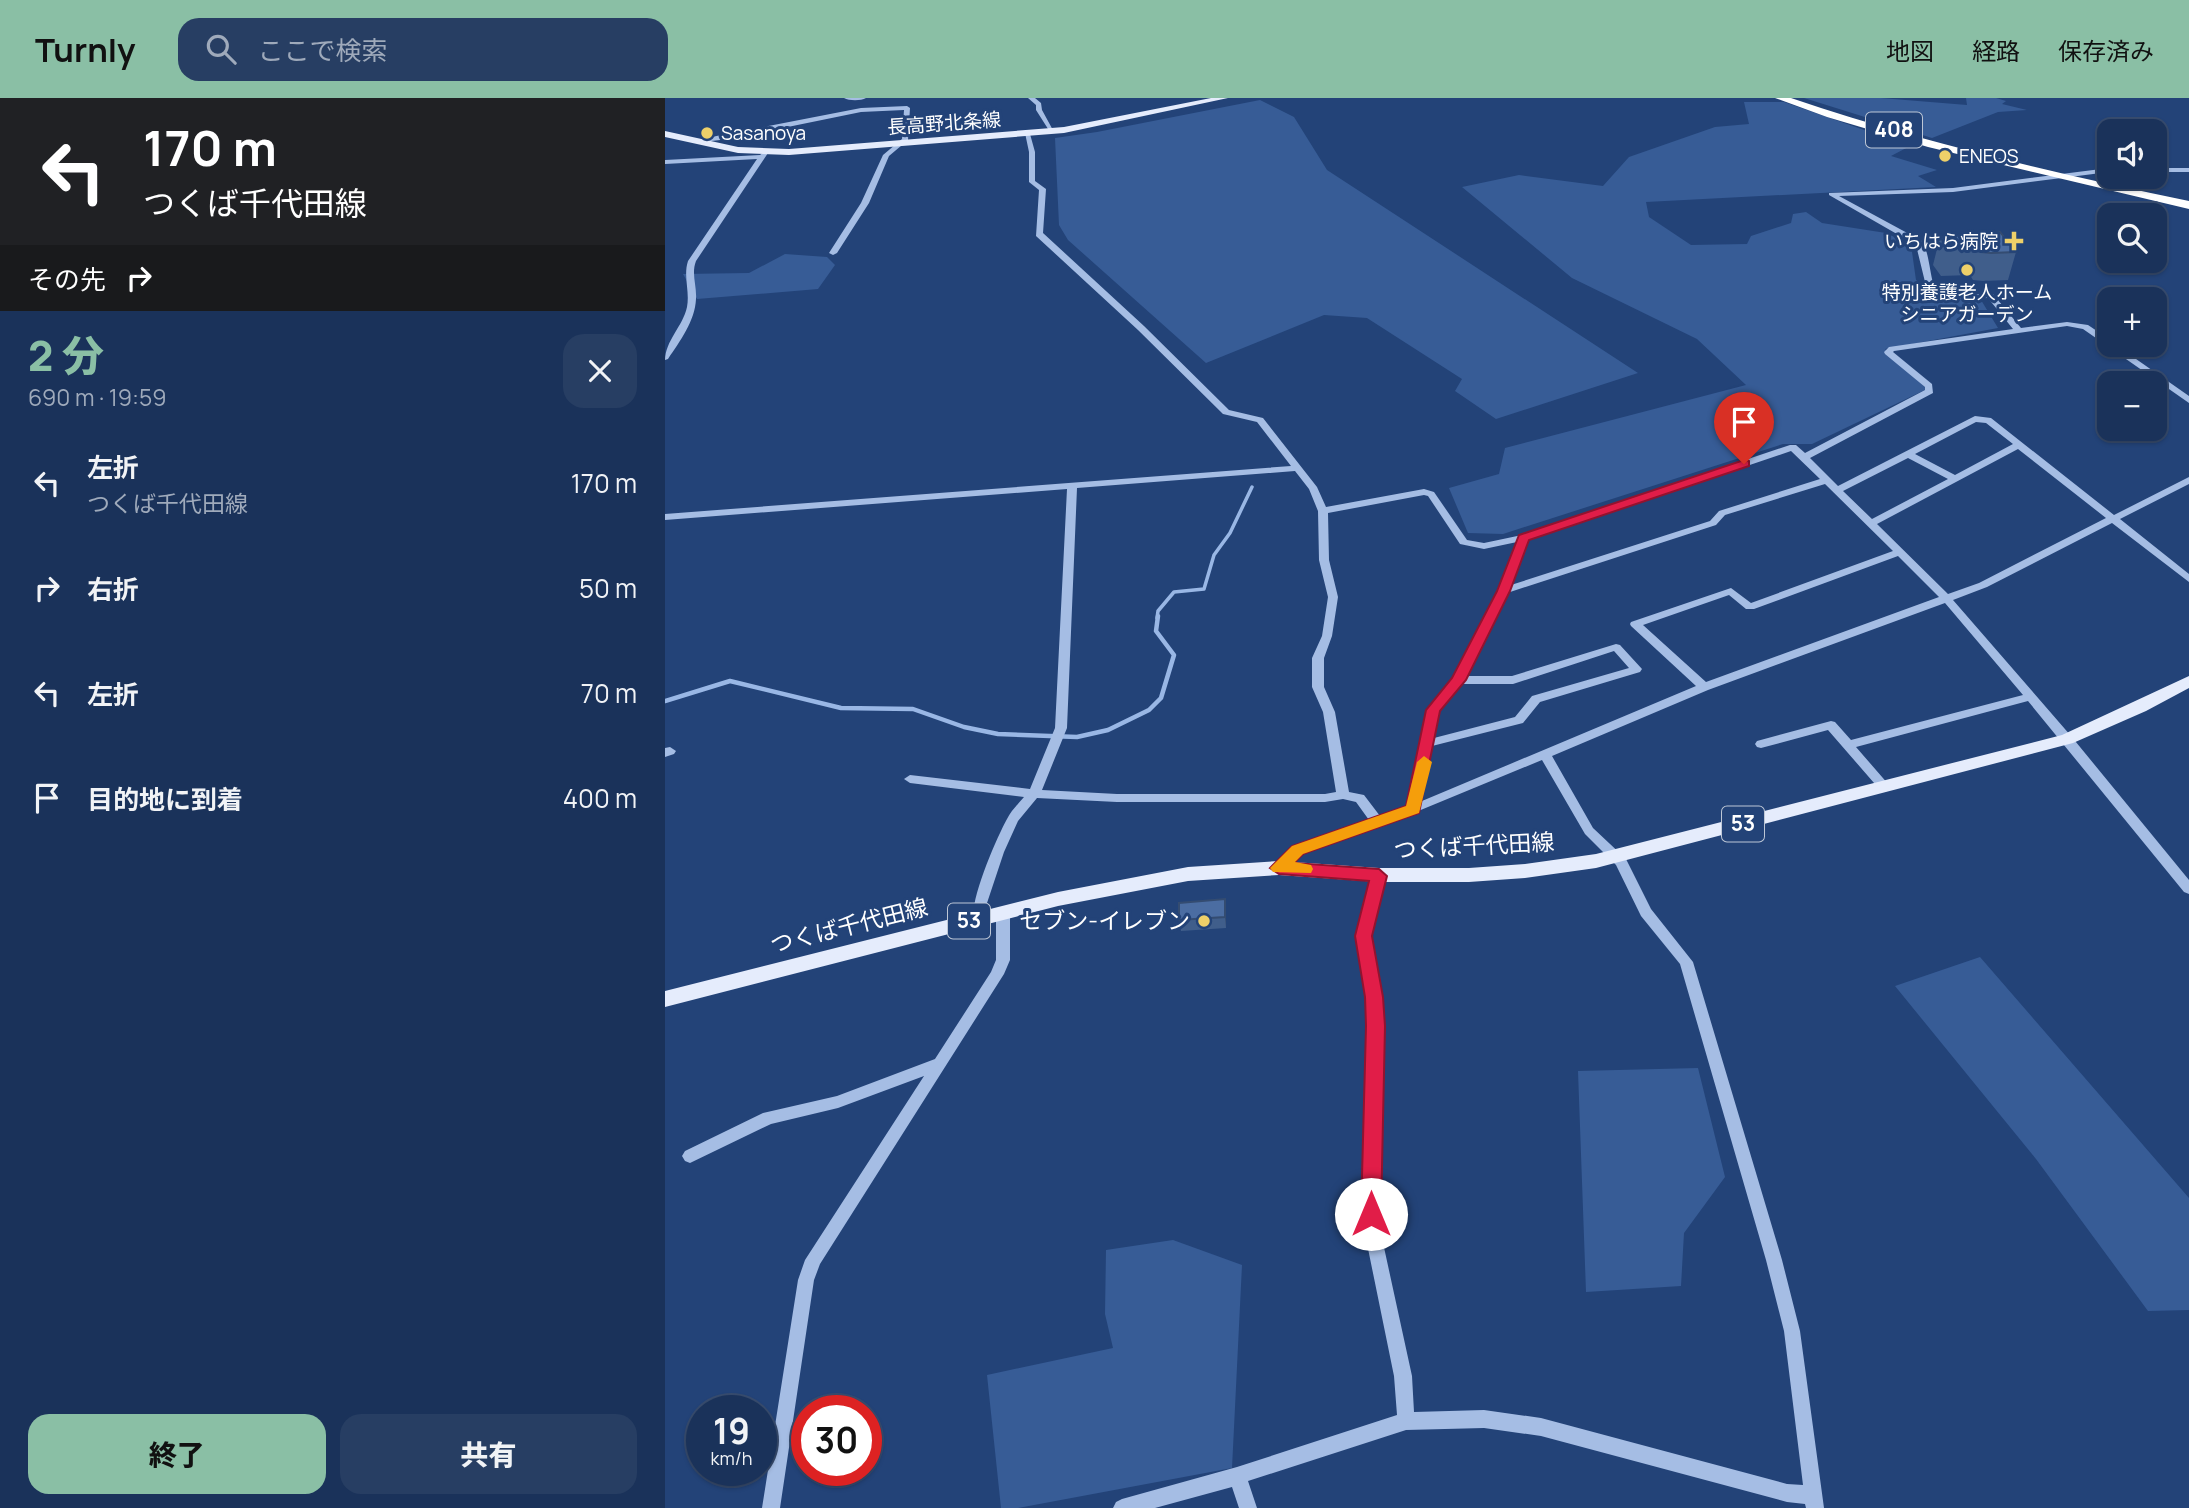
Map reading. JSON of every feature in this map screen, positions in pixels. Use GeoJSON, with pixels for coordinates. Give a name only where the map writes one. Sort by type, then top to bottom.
{"type":"FeatureCollection","features":[{"type":"Feature","properties":{"kind":"highway","name":"408"},"geometry":{"type":"LineString","coordinates":[[1780,98],[1902,137],[2189,203]]}},
{"type":"Feature","properties":{"kind":"highway","name":"408"},"geometry":{"type":"LineString","coordinates":[[1794,98],[1929,140],[2058,175]]}},
{"type":"Feature","properties":{"kind":"main road","name":"長高野北条線"},"geometry":{"type":"LineString","coordinates":[[665,134],[763,155],[1052,131],[1224,98]]}},
{"type":"Feature","properties":{"kind":"main road","name":"つくば千代田線"},"geometry":{"type":"LineString","coordinates":[[665,999],[1003,912],[1152,880],[1232,869],[1279,868],[1379,876],[1435,876],[1525,871],[1614,856],[2067,739],[2140,707],[2189,681]]}},
{"type":"Feature","properties":{"kind":"street"},"geometry":{"type":"LineString","coordinates":[[848,98],[863,98]]}},
{"type":"Feature","properties":{"kind":"street"},"geometry":{"type":"LineString","coordinates":[[833,253],[865,203],[886,155],[905,140],[907,107],[911,98]]}},
{"type":"Feature","properties":{"kind":"street"},"geometry":{"type":"LineString","coordinates":[[1031,98],[1039,104],[1039,110],[1052,131]]}},
{"type":"Feature","properties":{"kind":"street"},"geometry":{"type":"LineString","coordinates":[[694,141],[729,137],[861,110],[907,107]]}},
{"type":"Feature","properties":{"kind":"street"},"geometry":{"type":"LineString","coordinates":[[1027,134],[1031,152],[1032,183],[1043,189],[1039,234],[1141,328],[1226,412],[1260,420],[1314,489],[1323,511],[1324,559],[1333,597],[1327,636],[1318,658],[1318,687],[1329,712],[1343,795]]}},
{"type":"Feature","properties":{"kind":"street"},"geometry":{"type":"LineString","coordinates":[[665,162],[763,155]]}},
{"type":"Feature","properties":{"kind":"street"},"geometry":{"type":"LineString","coordinates":[[665,357],[691,311],[692,287],[688,270],[692,261],[763,155]]}},
{"type":"Feature","properties":{"kind":"street"},"geometry":{"type":"LineString","coordinates":[[2167,170],[2189,170]]}},
{"type":"Feature","properties":{"kind":"street"},"geometry":{"type":"LineString","coordinates":[[2018,330],[1990,296],[1954,297],[1929,284],[1919,243],[1831,194],[1953,190],[2097,171]]}},
{"type":"Feature","properties":{"kind":"street"},"geometry":{"type":"LineString","coordinates":[[1803,457],[1930,391],[1924,380],[1888,352],[1892,349],[2067,324],[2085,327],[2097,335]]}},
{"type":"Feature","properties":{"kind":"street"},"geometry":{"type":"LineString","coordinates":[[2128,357],[2189,400]]}},
{"type":"Feature","properties":{"kind":"street"},"geometry":{"type":"LineString","coordinates":[[1837,491],[1975,419],[1988,420],[2189,579]]}},
{"type":"Feature","properties":{"kind":"street"},"geometry":{"type":"LineString","coordinates":[[1870,524],[2020,444]]}},
{"type":"Feature","properties":{"kind":"street"},"geometry":{"type":"LineString","coordinates":[[1323,511],[1424,492],[1431,494],[1464,542],[1484,547],[1524,538],[1793,447],[1947,599],[2067,739],[2189,889]]}},
{"type":"Feature","properties":{"kind":"street"},"geometry":{"type":"LineString","coordinates":[[1910,455],[1954,478]]}},
{"type":"Feature","properties":{"kind":"street"},"geometry":{"type":"LineString","coordinates":[[665,517],[1297,468]]}},
{"type":"Feature","properties":{"kind":"street"},"geometry":{"type":"LineString","coordinates":[[1503,591],[1713,523],[1722,513],[1826,480]]}},
{"type":"Feature","properties":{"kind":"street"},"geometry":{"type":"LineString","coordinates":[[1279,868],[1298,850],[1414,809],[1546,756],[1704,687],[1983,585],[2189,480]]}},
{"type":"Feature","properties":{"kind":"street"},"geometry":{"type":"LineString","coordinates":[[979,918],[980,903],[998,852],[1013,819],[1034,793],[1061,728],[1072,486]]}},
{"type":"Feature","properties":{"kind":"street"},"geometry":{"type":"LineString","coordinates":[[1414,809],[1433,710],[1458,680],[1503,591],[1524,538]]}},
{"type":"Feature","properties":{"kind":"street"},"geometry":{"type":"LineString","coordinates":[[1704,687],[1635,624],[1731,591],[1750,607],[1898,553]]}},
{"type":"Feature","properties":{"kind":"street"},"geometry":{"type":"LineString","coordinates":[[1428,743],[1519,720],[1536,699],[1636,669],[1616,647],[1513,680],[1458,680]]}},
{"type":"Feature","properties":{"kind":"street"},"geometry":{"type":"LineString","coordinates":[[1848,745],[2030,697]]}},
{"type":"Feature","properties":{"kind":"street"},"geometry":{"type":"LineString","coordinates":[[1761,744],[1831,725],[1885,788]]}},
{"type":"Feature","properties":{"kind":"street"},"geometry":{"type":"LineString","coordinates":[[1122,1508],[1237,1476],[1406,1421],[1484,1419],[1541,1427],[1814,1501],[1792,1331],[1774,1260],[1686,962],[1646,912],[1621,862],[1589,831],[1546,756]]}},
{"type":"Feature","properties":{"kind":"street"},"geometry":{"type":"LineString","coordinates":[[910,779],[1034,793],[1117,798],[1325,798],[1343,795],[1360,798],[1378,823]]}},
{"type":"Feature","properties":{"kind":"street"},"geometry":{"type":"LineString","coordinates":[[1379,876],[1364,936],[1376,1026],[1371,1229],[1403,1376],[1406,1421]]}},
{"type":"Feature","properties":{"kind":"street"},"geometry":{"type":"LineString","coordinates":[[771,1508],[809,1270],[997,974],[1003,960],[1003,912]]}},
{"type":"Feature","properties":{"kind":"street"},"geometry":{"type":"LineString","coordinates":[[689,1156],[768,1118],[838,1102],[940,1063]]}},
{"type":"Feature","properties":{"kind":"street"},"geometry":{"type":"LineString","coordinates":[[1237,1476],[1248,1508]]}},
{"type":"Feature","properties":{"kind":"shaded area"},"geometry":{"type":"Polygon","coordinates":[[[1804,98],[1881,98],[1967,105],[1966,98],[1996,98],[2006,101],[2002,104],[2027,110],[1998,112],[1932,138],[1804,98]]]}},
{"type":"Feature","properties":{"kind":"shaded area"},"geometry":{"type":"Polygon","coordinates":[[[1260,100],[1294,117],[1327,170],[1638,373],[1496,419],[1455,391],[1462,379],[1367,318],[1324,315],[1206,363],[1068,240],[1059,225],[1055,138],[1260,100]]]}},
{"type":"Feature","properties":{"kind":"shaded area"},"geometry":{"type":"Polygon","coordinates":[[[1744,102],[1784,102],[1910,146],[1891,156],[1937,170],[1918,176],[1936,187],[1646,202],[1649,217],[1691,245],[1747,244],[1751,236],[1791,223],[1793,214],[1806,212],[1822,223],[1886,233],[1911,245],[1916,280],[1938,299],[1981,300],[1998,328],[1885,349],[1927,389],[1812,444],[1783,444],[1503,534],[1468,533],[1449,488],[1499,474],[1505,448],[1746,385],[1697,339],[1572,278],[1462,187],[1519,175],[1603,186],[1629,157],[1715,127],[1749,124],[1744,102]]]}},
{"type":"Feature","properties":{"kind":"shaded area"},"geometry":{"type":"Polygon","coordinates":[[[785,254],[827,257],[835,265],[818,289],[697,299],[683,274],[749,273],[785,254]]]}},
{"type":"Feature","properties":{"kind":"shaded area"},"geometry":{"type":"Polygon","coordinates":[[[1980,957],[2189,1198],[2189,1310],[2148,1311],[2036,1159],[1895,986],[1980,957]]]}},
{"type":"Feature","properties":{"kind":"shaded area"},"geometry":{"type":"Polygon","coordinates":[[[1698,1068],[1725,1177],[1684,1233],[1681,1286],[1586,1292],[1578,1071],[1698,1068]]]}},
{"type":"Feature","properties":{"kind":"shaded area"},"geometry":{"type":"Polygon","coordinates":[[[1173,1240],[1242,1265],[1232,1468],[1018,1508],[1001,1508],[987,1375],[1113,1348],[1105,1314],[1106,1250],[1173,1240]]]}},
{"type":"Feature","properties":{"kind":"building"},"geometry":{"type":"Polygon","coordinates":[[[2000,232],[2016,252],[1981,252],[1978,247],[1948,248],[1940,237],[2000,232]]]}},
{"type":"Feature","properties":{"kind":"building"},"geometry":{"type":"Polygon","coordinates":[[[1225,899],[1225,917],[1179,920],[1179,903],[1225,899]]]}},
{"type":"Feature","properties":{"kind":"waterway"},"geometry":{"type":"LineString","coordinates":[[1157,618],[1158,611],[1174,592],[1204,589],[1214,555],[1230,533],[1252,487]]}},
{"type":"Feature","properties":{"kind":"waterway"},"geometry":{"type":"LineString","coordinates":[[665,701],[730,681],[841,708],[913,709],[964,727],[998,734],[1077,737],[1108,730],[1149,710],[1161,698],[1174,655],[1156,631],[1158,616]]}},
{"type":"Feature","properties":{"kind":"slow traffic"},"geometry":{"type":"LineString","coordinates":[[1305,869],[1279,868],[1298,850],[1414,809],[1424,762]]}},
{"type":"Feature","properties":{"kind":"place","name":"Sasanoya"},"geometry":{"type":"Point","coordinates":[707,133]}},
{"type":"Feature","properties":{"kind":"place","name":"ENEOS"},"geometry":{"type":"Point","coordinates":[1945,156]}},
{"type":"Feature","properties":{"kind":"place","name":"いちはら病院"},"geometry":{"type":"Point","coordinates":[2014,241]}},
{"type":"Feature","properties":{"kind":"place","name":"特別養護老人ホーム シニアガーデン"},"geometry":{"type":"Point","coordinates":[1967,270]}},
{"type":"Feature","properties":{"kind":"place","name":"セブン-イレブン"},"geometry":{"type":"Point","coordinates":[1204,921]}},
{"type":"Feature","properties":{"kind":"route"},"geometry":{"type":"LineString","coordinates":[[1371,1214],[1376,1026],[1364,936],[1379,876],[1279,868],[1298,850],[1414,809],[1433,710],[1458,680],[1503,591],[1524,538],[1744,464]]}}]}
